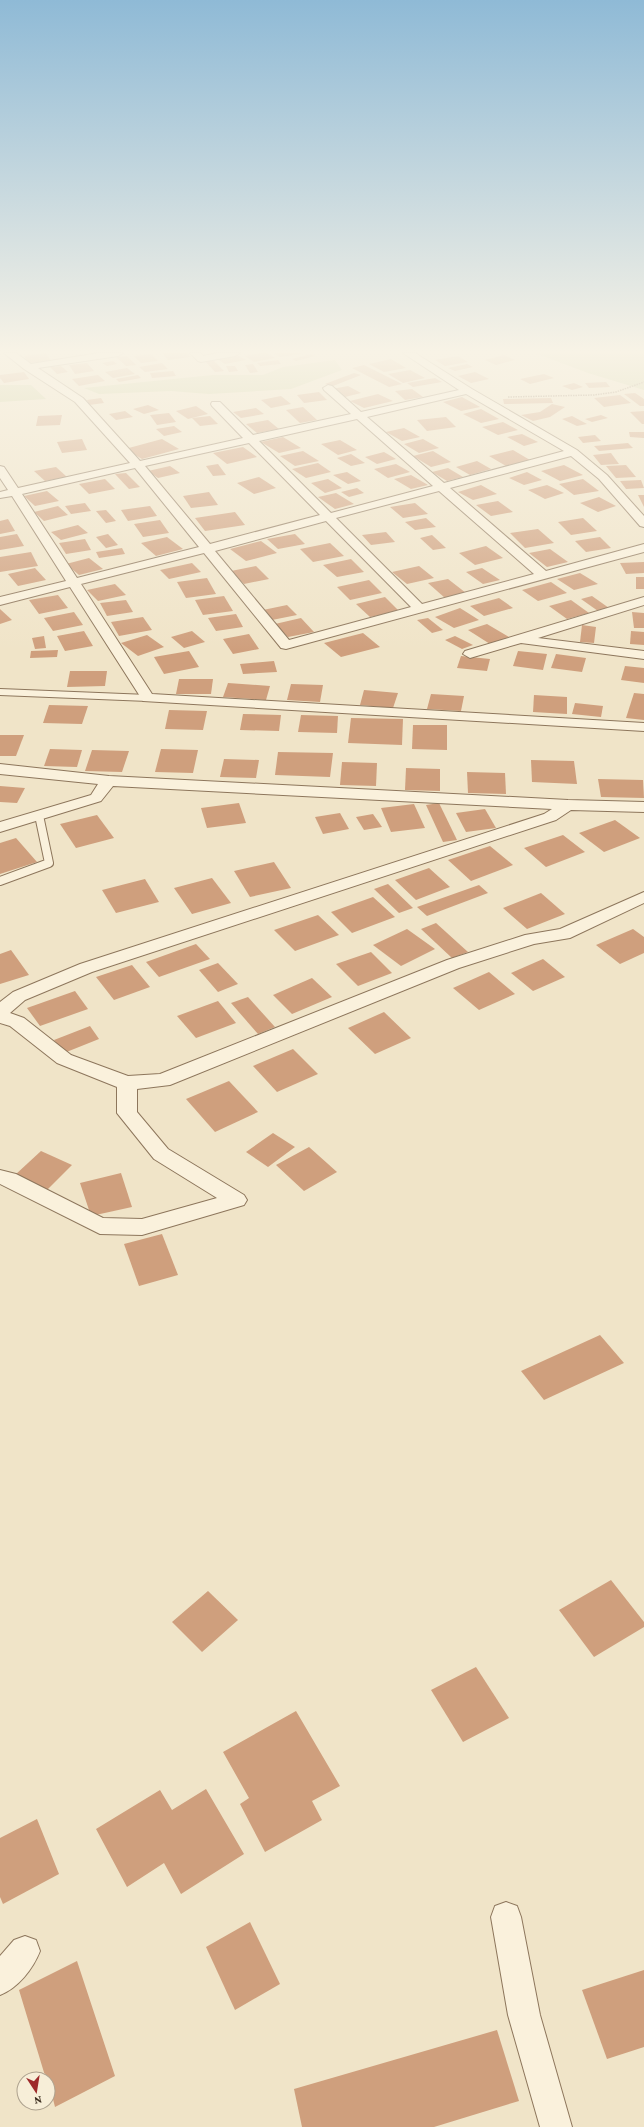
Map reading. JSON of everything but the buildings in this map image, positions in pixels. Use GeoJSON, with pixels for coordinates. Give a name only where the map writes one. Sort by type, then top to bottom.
{"type":"FeatureCollection","features":[{"type":"Feature","properties":{"kind":"street"},"geometry":{"type":"LineString","coordinates":[[126,452],[286,645],[644,548]]}},
{"type":"Feature","properties":{"kind":"street"},"geometry":{"type":"LineString","coordinates":[[0,496],[193,452]]}},
{"type":"Feature","properties":{"kind":"street"},"geometry":{"type":"LineString","coordinates":[[264,452],[420,608]]}},
{"type":"Feature","properties":{"kind":"street"},"geometry":{"type":"LineString","coordinates":[[402,452],[543,575]]}},
{"type":"Feature","properties":{"kind":"street"},"geometry":{"type":"LineString","coordinates":[[0,600],[207,549],[572,452]]}},
{"type":"Feature","properties":{"kind":"street"},"geometry":{"type":"LineString","coordinates":[[573,452],[603,477],[644,523]]}},
{"type":"Feature","properties":{"kind":"street"},"geometry":{"type":"LineString","coordinates":[[0,469],[75,582],[148,698],[644,727]]}},
{"type":"Feature","properties":{"kind":"street"},"geometry":{"type":"LineString","coordinates":[[470,654],[644,601]]}},
{"type":"Feature","properties":{"kind":"street"},"geometry":{"type":"LineString","coordinates":[[520,639],[644,655]]}},
{"type":"Feature","properties":{"kind":"street"},"geometry":{"type":"LineString","coordinates":[[0,769],[109,782],[568,806],[644,807]]}},
{"type":"Feature","properties":{"kind":"street"},"geometry":{"type":"LineString","coordinates":[[0,827],[96,798],[109,782]]}},
{"type":"Feature","properties":{"kind":"street"},"geometry":{"type":"LineString","coordinates":[[0,1012],[19,996],[86,968],[550,817],[568,806]]}},
{"type":"Feature","properties":{"kind":"street"},"geometry":{"type":"LineString","coordinates":[[0,1016],[17,1022],[64,1059],[127,1083],[163,1080],[453,964],[531,940],[564,934],[644,897]]}},
{"type":"Feature","properties":{"kind":"street"},"geometry":{"type":"LineString","coordinates":[[0,1177],[9,1179],[100,1226],[142,1227],[236,1200],[160,1154],[127,1114],[127,1083]]}},
{"type":"Feature","properties":{"kind":"street"},"geometry":{"type":"LineString","coordinates":[[506,1917],[524,2015],[556,2127]]}},
{"type":"Feature","properties":{"kind":"street"},"geometry":{"type":"LineString","coordinates":[[0,1980],[25,1951]]}},
{"type":"Feature","properties":{"kind":"lane"},"geometry":{"type":"LineString","coordinates":[[0,692],[148,698]]}},
{"type":"Feature","properties":{"kind":"lane"},"geometry":{"type":"LineString","coordinates":[[0,881],[49,864],[49,852],[38,827],[40,815]]}}]}
